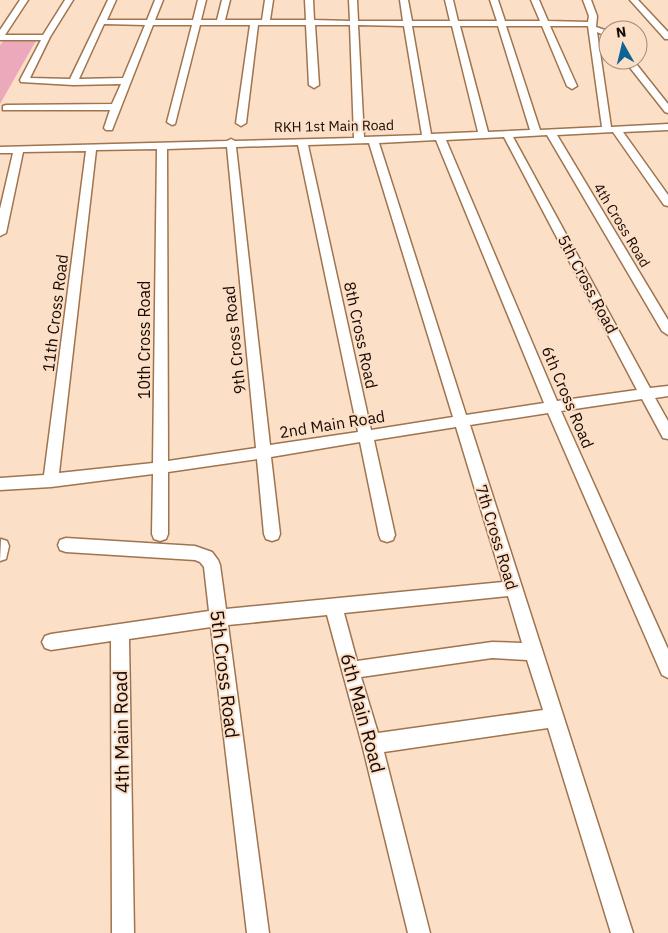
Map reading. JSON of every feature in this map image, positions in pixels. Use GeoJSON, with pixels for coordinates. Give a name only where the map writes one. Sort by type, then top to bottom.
{"type":"FeatureCollection","features":[{"type":"Feature","properties":{"kind":"street"},"geometry":{"type":"LineString","coordinates":[[0,37],[24,0]]}},
{"type":"Feature","properties":{"kind":"street"},"geometry":{"type":"LineString","coordinates":[[68,0],[24,80],[28,82],[128,81]]}},
{"type":"Feature","properties":{"kind":"street"},"geometry":{"type":"LineString","coordinates":[[73,82],[112,0]]}},
{"type":"Feature","properties":{"kind":"street"},"geometry":{"type":"LineString","coordinates":[[109,128],[159,0]]}},
{"type":"Feature","properties":{"kind":"street"},"geometry":{"type":"LineString","coordinates":[[172,122],[202,0]]}},
{"type":"Feature","properties":{"kind":"street"},"geometry":{"type":"LineString","coordinates":[[220,23],[226,0]]}},
{"type":"Feature","properties":{"kind":"street"},"geometry":{"type":"LineString","coordinates":[[266,23],[269,0]]}},
{"type":"Feature","properties":{"kind":"street"},"geometry":{"type":"LineString","coordinates":[[309,0],[314,85]]}},
{"type":"Feature","properties":{"kind":"street","name":"7th Cross Road"},"geometry":{"type":"LineString","coordinates":[[353,0],[353,23],[366,140],[462,422],[622,933]]}},
{"type":"Feature","properties":{"kind":"street","name":"6th Cross Road"},"geometry":{"type":"LineString","coordinates":[[404,0],[434,137],[668,669]]}},
{"type":"Feature","properties":{"kind":"street"},"geometry":{"type":"LineString","coordinates":[[449,0],[484,135]]}},
{"type":"Feature","properties":{"kind":"street"},"geometry":{"type":"LineString","coordinates":[[494,0],[536,133]]}},
{"type":"Feature","properties":{"kind":"street"},"geometry":{"type":"LineString","coordinates":[[535,0],[572,86]]}},
{"type":"Feature","properties":{"kind":"street"},"geometry":{"type":"LineString","coordinates":[[587,0],[593,16],[592,26],[612,130],[668,203]]}},
{"type":"Feature","properties":{"kind":"street"},"geometry":{"type":"LineString","coordinates":[[634,0],[668,37]]}},
{"type":"Feature","properties":{"kind":"street"},"geometry":{"type":"LineString","coordinates":[[101,22],[545,24],[592,26],[598,28]]}},
{"type":"Feature","properties":{"kind":"street"},"geometry":{"type":"LineString","coordinates":[[241,123],[254,23]]}},
{"type":"Feature","properties":{"kind":"street"},"geometry":{"type":"LineString","coordinates":[[0,37],[46,37]]}},
{"type":"Feature","properties":{"kind":"street"},"geometry":{"type":"LineString","coordinates":[[636,70],[668,110]]}},
{"type":"Feature","properties":{"kind":"street"},"geometry":{"type":"LineString","coordinates":[[6,108],[116,107]]}},
{"type":"Feature","properties":{"kind":"street","name":"RKH 1st Main Road"},"geometry":{"type":"LineString","coordinates":[[0,150],[231,142],[366,140],[668,127]]}},
{"type":"Feature","properties":{"kind":"street","name":"4th Cross Road"},"geometry":{"type":"LineString","coordinates":[[551,133],[668,331]]}},
{"type":"Feature","properties":{"kind":"street","name":"5th Cross Road"},"geometry":{"type":"LineString","coordinates":[[507,134],[668,434]]}},
{"type":"Feature","properties":{"kind":"street","name":"8th Cross Road"},"geometry":{"type":"LineString","coordinates":[[302,141],[387,536]]}},
{"type":"Feature","properties":{"kind":"street","name":"9th Cross Road"},"geometry":{"type":"LineString","coordinates":[[231,142],[272,534]]}},
{"type":"Feature","properties":{"kind":"street","name":"10th Cross Road"},"geometry":{"type":"LineString","coordinates":[[160,534],[162,145]]}},
{"type":"Feature","properties":{"kind":"street","name":"11th Cross Road"},"geometry":{"type":"LineString","coordinates":[[51,481],[91,148]]}},
{"type":"Feature","properties":{"kind":"street"},"geometry":{"type":"LineString","coordinates":[[0,232],[19,150]]}},
{"type":"Feature","properties":{"kind":"street","name":"2nd Main Road"},"geometry":{"type":"LineString","coordinates":[[0,484],[51,481],[161,467],[462,422],[552,406],[668,391]]}},
{"type":"Feature","properties":{"kind":"street","name":"5th Cross Road"},"geometry":{"type":"LineString","coordinates":[[66,545],[195,553],[206,557],[212,565],[258,933]]}},
{"type":"Feature","properties":{"kind":"street"},"geometry":{"type":"LineString","coordinates":[[51,642],[218,618],[513,588]]}},
{"type":"Feature","properties":{"kind":"street","name":"6th Main Road"},"geometry":{"type":"LineString","coordinates":[[334,607],[372,744],[419,933]]}},
{"type":"Feature","properties":{"kind":"street","name":"4th Main Road"},"geometry":{"type":"LineString","coordinates":[[120,631],[123,933]]}},
{"type":"Feature","properties":{"kind":"street"},"geometry":{"type":"LineString","coordinates":[[350,670],[492,650],[533,652]]}},
{"type":"Feature","properties":{"kind":"street"},"geometry":{"type":"LineString","coordinates":[[372,744],[554,718]]}},
{"type":"Feature","properties":{"kind":"shaded area"},"geometry":{"type":"Polygon","coordinates":[[[37,39],[0,104],[0,45],[4,40],[37,39]]]}}]}
